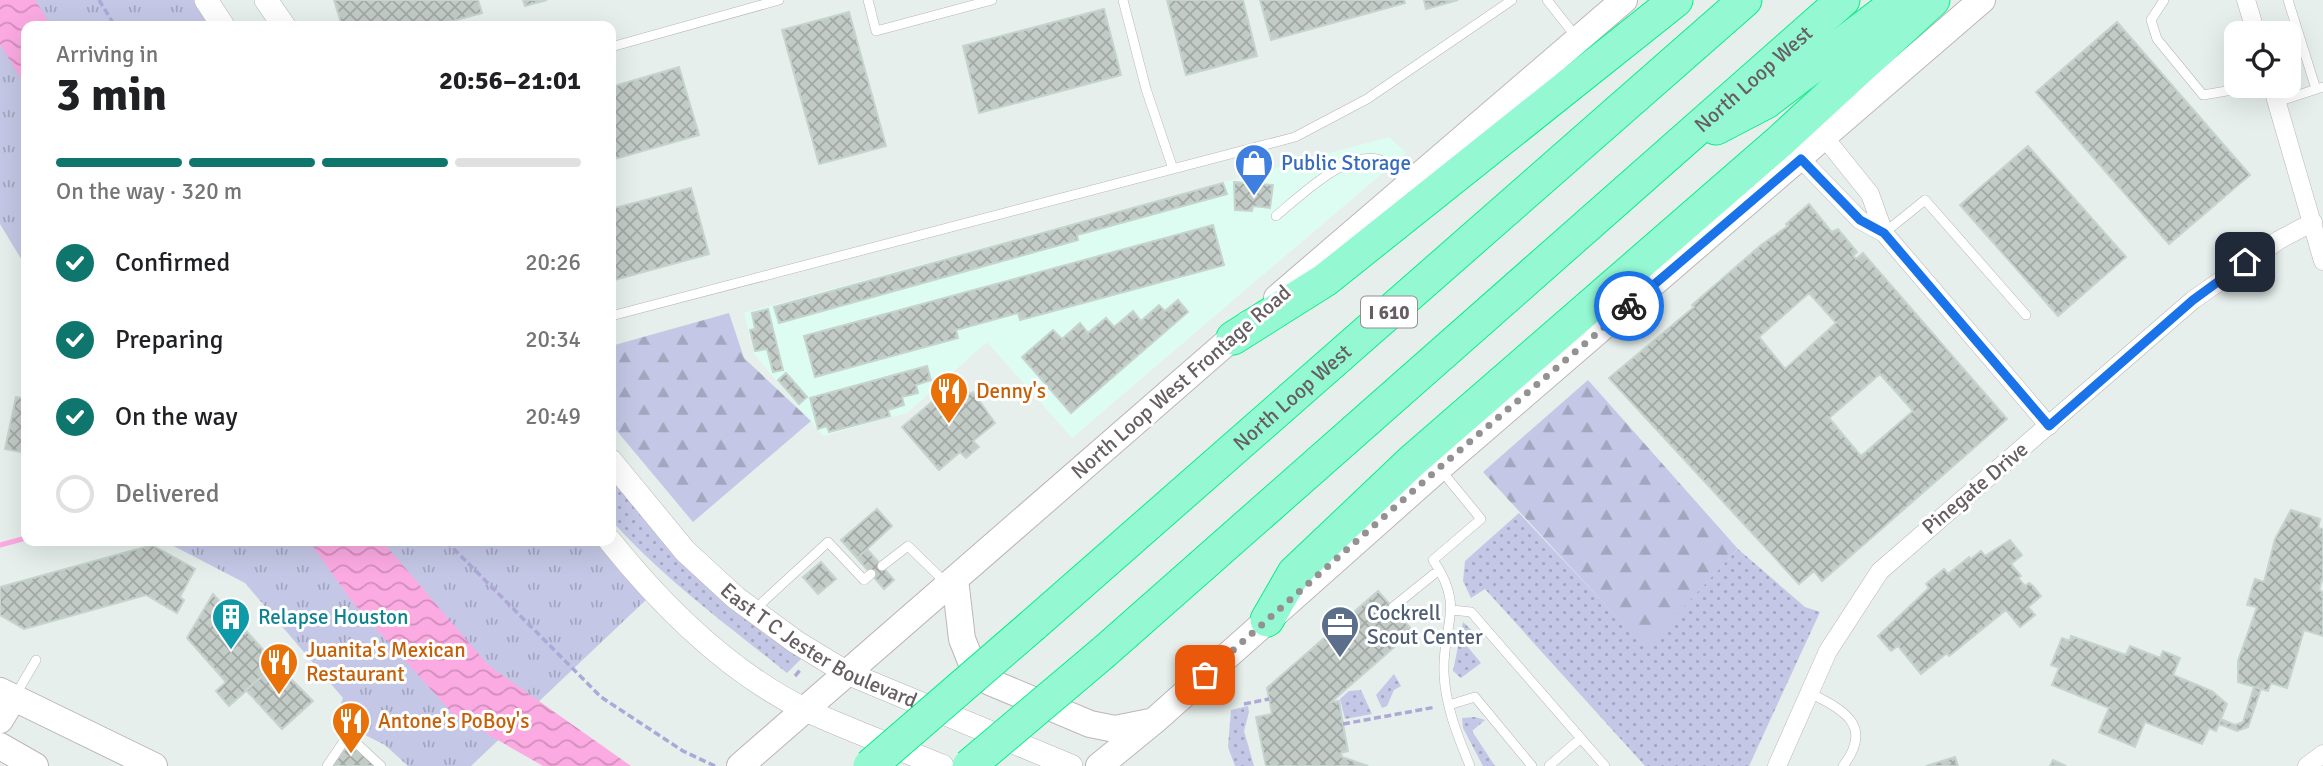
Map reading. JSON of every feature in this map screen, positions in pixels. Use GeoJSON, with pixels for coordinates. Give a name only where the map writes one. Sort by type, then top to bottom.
{"type":"FeatureCollection","features":[{"type":"Feature","properties":{"kind":"highway"},"geometry":{"type":"LineString","coordinates":[[1233,338],[1325,280],[1675,0]]}},
{"type":"Feature","properties":{"kind":"highway","name":"North Loop West"},"geometry":{"type":"LineString","coordinates":[[870,766],[1745,0]]}},
{"type":"Feature","properties":{"kind":"highway","name":"North Loop West"},"geometry":{"type":"LineString","coordinates":[[969,766],[1104,652],[1843,0]]}},
{"type":"Feature","properties":{"kind":"highway"},"geometry":{"type":"LineString","coordinates":[[1678,147],[1766,102],[1900,0]]}},
{"type":"Feature","properties":{"kind":"highway"},"geometry":{"type":"LineString","coordinates":[[1267,620],[1294,573],[1412,461],[1790,151],[1933,0]]}},
{"type":"Feature","properties":{"kind":"main road","name":"North Loop West Frontage Road"},"geometry":{"type":"LineString","coordinates":[[740,766],[1315,264],[1624,0]]}},
{"type":"Feature","properties":{"kind":"main road"},"geometry":{"type":"LineString","coordinates":[[1099,766],[1154,722],[1790,151],[1825,138],[1982,0]]}},
{"type":"Feature","properties":{"kind":"main road"},"geometry":{"type":"LineString","coordinates":[[952,582],[961,639],[972,664],[990,682],[1090,724],[1115,729],[1154,722]]}},
{"type":"Feature","properties":{"kind":"main road"},"geometry":{"type":"LineString","coordinates":[[0,720],[7,694],[154,766]]}},
{"type":"Feature","properties":{"kind":"main road"},"geometry":{"type":"LineString","coordinates":[[0,746],[36,766]]}},
{"type":"Feature","properties":{"kind":"street"},"geometry":{"type":"LineString","coordinates":[[206,0],[220,21]]}},
{"type":"Feature","properties":{"kind":"street"},"geometry":{"type":"LineString","coordinates":[[266,0],[281,21]]}},
{"type":"Feature","properties":{"kind":"street"},"geometry":{"type":"LineString","coordinates":[[2246,0],[2252,21]]}},
{"type":"Feature","properties":{"kind":"street"},"geometry":{"type":"LineString","coordinates":[[2275,98],[2323,261]]}},
{"type":"Feature","properties":{"kind":"street"},"geometry":{"type":"LineString","coordinates":[[1825,138],[1870,194],[1884,233],[2049,426]]}},
{"type":"Feature","properties":{"kind":"street"},"geometry":{"type":"LineString","coordinates":[[1790,151],[1860,220],[1884,233]]}},
{"type":"Feature","properties":{"kind":"street","name":"Pinegate Drive"},"geometry":{"type":"LineString","coordinates":[[1777,766],[1828,652],[1880,571],[2193,300],[2269,247],[2313,222]]}},
{"type":"Feature","properties":{"kind":"street","name":"East T C Jester Boulevard"},"geometry":{"type":"LineString","coordinates":[[616,467],[685,551],[753,611],[848,674],[1071,766]]}},
{"type":"Feature","properties":{"kind":"street"},"geometry":{"type":"LineString","coordinates":[[614,546],[649,587],[690,626],[747,672],[797,718],[942,766]]}},
{"type":"Feature","properties":{"kind":"street"},"geometry":{"type":"LineString","coordinates":[[2307,766],[2323,754]]}},
{"type":"Feature","properties":{"kind":"lane"},"geometry":{"type":"LineString","coordinates":[[616,46],[779,0]]}},
{"type":"Feature","properties":{"kind":"lane"},"geometry":{"type":"LineString","coordinates":[[868,0],[876,31],[992,0]]}},
{"type":"Feature","properties":{"kind":"lane"},"geometry":{"type":"LineString","coordinates":[[1123,0],[1146,89],[1173,169]]}},
{"type":"Feature","properties":{"kind":"lane"},"geometry":{"type":"LineString","coordinates":[[616,315],[1295,136],[1326,123],[1367,99],[1512,0]]}},
{"type":"Feature","properties":{"kind":"lane"},"geometry":{"type":"LineString","coordinates":[[1547,0],[1578,40]]}},
{"type":"Feature","properties":{"kind":"lane"},"geometry":{"type":"LineString","coordinates":[[2164,0],[2151,20],[2157,39],[2203,95],[2224,91]]}},
{"type":"Feature","properties":{"kind":"lane"},"geometry":{"type":"LineString","coordinates":[[2288,0],[2320,88],[2301,90]]}},
{"type":"Feature","properties":{"kind":"lane"},"geometry":{"type":"LineString","coordinates":[[1276,216],[1332,171],[1371,159],[1385,162],[1409,186]]}},
{"type":"Feature","properties":{"kind":"lane"},"geometry":{"type":"LineString","coordinates":[[1884,233],[1925,200],[2026,315]]}},
{"type":"Feature","properties":{"kind":"lane"},"geometry":{"type":"LineString","coordinates":[[1439,468],[1481,519],[1433,560],[1445,578],[1452,610],[1444,673],[1449,705],[1456,733],[1470,766]]}},
{"type":"Feature","properties":{"kind":"lane"},"geometry":{"type":"LineString","coordinates":[[753,611],[828,542],[864,580],[871,574]]}},
{"type":"Feature","properties":{"kind":"lane"},"geometry":{"type":"LineString","coordinates":[[882,566],[908,546],[952,582]]}},
{"type":"Feature","properties":{"kind":"lane"},"geometry":{"type":"LineString","coordinates":[[1393,607],[1434,574]]}},
{"type":"Feature","properties":{"kind":"lane"},"geometry":{"type":"LineString","coordinates":[[1452,610],[1471,612],[1605,766]]}},
{"type":"Feature","properties":{"kind":"lane"},"geometry":{"type":"LineString","coordinates":[[7,694],[36,660]]}},
{"type":"Feature","properties":{"kind":"lane"},"geometry":{"type":"LineString","coordinates":[[1810,693],[1843,710],[1852,720],[1856,736],[1852,754],[1843,766]]}},
{"type":"Feature","properties":{"kind":"lane"},"geometry":{"type":"LineString","coordinates":[[1449,705],[1475,696],[1532,766]]}},
{"type":"Feature","properties":{"kind":"lane"},"geometry":{"type":"LineString","coordinates":[[1549,766],[1580,739]]}},
{"type":"Feature","properties":{"kind":"lane"},"geometry":{"type":"LineString","coordinates":[[327,766],[344,741],[353,740],[382,766]]}},
{"type":"Feature","properties":{"kind":"path"},"geometry":{"type":"LineString","coordinates":[[99,0],[112,21]]}},
{"type":"Feature","properties":{"kind":"path"},"geometry":{"type":"LineString","coordinates":[[451,546],[601,697],[683,751],[716,766]]}},
{"type":"Feature","properties":{"kind":"path"},"geometry":{"type":"LineString","coordinates":[[1244,704],[1269,699]]}},
{"type":"Feature","properties":{"kind":"path"},"geometry":{"type":"LineString","coordinates":[[1343,724],[1449,705]]}},
{"type":"Feature","properties":{"kind":"shaded area"},"geometry":{"type":"Polygon","coordinates":[[[1389,137],[1406,153],[1072,438],[987,342],[907,413],[823,436],[754,354],[744,313],[1389,137]]]}},
{"type":"Feature","properties":{"kind":"green space"},"geometry":{"type":"Polygon","coordinates":[[[0,0],[197,0],[211,21],[21,21],[21,259],[0,224],[0,0]]]}},
{"type":"Feature","properties":{"kind":"green space"},"geometry":{"type":"Polygon","coordinates":[[[729,313],[744,358],[811,421],[693,522],[616,430],[616,345],[729,313]]]}},
{"type":"Feature","properties":{"kind":"green space"},"geometry":{"type":"Polygon","coordinates":[[[1588,380],[1738,549],[1645,648],[1483,472],[1588,380]]]}},
{"type":"Feature","properties":{"kind":"green space"},"geometry":{"type":"Polygon","coordinates":[[[616,476],[716,594],[767,636],[802,658],[787,673],[673,581],[616,525],[616,476]]]}},
{"type":"Feature","properties":{"kind":"green space"},"geometry":{"type":"Polygon","coordinates":[[[1519,513],[1645,647],[1738,549],[1805,607],[1820,612],[1749,766],[1645,766],[1485,589],[1471,598],[1463,581],[1465,561],[1519,513]]]}},
{"type":"Feature","properties":{"kind":"green space"},"geometry":{"type":"Polygon","coordinates":[[[174,546],[603,546],[649,597],[471,766],[408,766],[385,745],[349,727],[346,718],[337,715],[343,698],[245,583],[174,546]]]}},
{"type":"Feature","properties":{"kind":"green space"},"geometry":{"type":"Polygon","coordinates":[[[1463,622],[1478,636],[1467,646],[1481,663],[1461,678],[1453,671],[1463,622]]]}},
{"type":"Feature","properties":{"kind":"green space"},"geometry":{"type":"Polygon","coordinates":[[[1394,674],[1401,686],[1394,690],[1387,706],[1382,708],[1376,695],[1394,674]]]}},
{"type":"Feature","properties":{"kind":"green space"},"geometry":{"type":"Polygon","coordinates":[[[1361,690],[1372,714],[1345,719],[1340,699],[1349,691],[1361,690]]]}},
{"type":"Feature","properties":{"kind":"green space"},"geometry":{"type":"Polygon","coordinates":[[[1248,706],[1244,731],[1254,766],[1235,766],[1228,747],[1231,710],[1248,706]]]}},
{"type":"Feature","properties":{"kind":"green space"},"geometry":{"type":"Polygon","coordinates":[[[1475,717],[1485,720],[1472,731],[1495,766],[1483,766],[1463,728],[1462,718],[1475,717]]]}},
{"type":"Feature","properties":{"kind":"water"},"geometry":{"type":"Polygon","coordinates":[[[0,0],[35,0],[48,21],[21,21],[21,79],[0,44],[0,0]]]}},
{"type":"Feature","properties":{"kind":"water"},"geometry":{"type":"Polygon","coordinates":[[[313,546],[386,546],[488,665],[631,766],[543,766],[454,715],[353,603],[313,546]]]}},
{"type":"Feature","properties":{"kind":"building"},"geometry":{"type":"Polygon","coordinates":[[[334,0],[478,0],[482,13],[452,21],[340,21],[334,0]]]}},
{"type":"Feature","properties":{"kind":"building"},"geometry":{"type":"Polygon","coordinates":[[[523,0],[547,0],[525,6],[523,0]]]}},
{"type":"Feature","properties":{"kind":"building"},"geometry":{"type":"Polygon","coordinates":[[[1167,0],[1243,0],[1257,56],[1186,75],[1167,0]]]}},
{"type":"Feature","properties":{"kind":"building"},"geometry":{"type":"Polygon","coordinates":[[[1260,0],[1404,0],[1405,3],[1271,40],[1260,0]]]}},
{"type":"Feature","properties":{"kind":"building"},"geometry":{"type":"Polygon","coordinates":[[[1424,0],[1458,0],[1426,9],[1424,0]]]}},
{"type":"Feature","properties":{"kind":"building"},"geometry":{"type":"Polygon","coordinates":[[[1104,9],[1121,75],[979,113],[963,46],[1104,9]]]}},
{"type":"Feature","properties":{"kind":"building"},"geometry":{"type":"Polygon","coordinates":[[[849,12],[886,146],[819,164],[782,30],[849,12]]]}},
{"type":"Feature","properties":{"kind":"building"},"geometry":{"type":"Polygon","coordinates":[[[2117,22],[2250,175],[2169,244],[2036,92],[2117,22]]]}},
{"type":"Feature","properties":{"kind":"building"},"geometry":{"type":"Polygon","coordinates":[[[679,67],[699,135],[616,159],[616,86],[679,67]]]}},
{"type":"Feature","properties":{"kind":"building"},"geometry":{"type":"Polygon","coordinates":[[[2028,146],[2126,257],[2058,316],[1960,205],[2028,146]]]}},
{"type":"Feature","properties":{"kind":"building","name":"Public Storage"},"geometry":{"type":"Polygon","coordinates":[[[1234,182],[1273,185],[1270,208],[1253,206],[1252,211],[1235,210],[1234,182]]]}},
{"type":"Feature","properties":{"kind":"building"},"geometry":{"type":"Polygon","coordinates":[[[1223,183],[1227,194],[1077,235],[1078,240],[779,323],[774,307],[1223,183]]]}},
{"type":"Feature","properties":{"kind":"building"},"geometry":{"type":"Polygon","coordinates":[[[691,188],[709,254],[616,280],[616,208],[691,188]]]}},
{"type":"Feature","properties":{"kind":"building"},"geometry":{"type":"Polygon","coordinates":[[[1809,204],[1832,232],[1838,229],[1857,252],[1853,256],[1856,259],[1863,253],[2007,419],[1822,581],[1814,571],[1799,584],[1609,378],[1694,307],[1692,305],[1761,245],[1788,226],[1786,224],[1809,204]],[[1809,293],[1759,337],[1785,369],[1836,323],[1809,293]],[[1880,374],[1829,418],[1861,456],[1913,411],[1880,374]]]}},
{"type":"Feature","properties":{"kind":"building"},"geometry":{"type":"Polygon","coordinates":[[[1213,225],[1224,265],[1020,320],[1018,313],[956,330],[958,338],[815,377],[804,336],[1213,225]]]}},
{"type":"Feature","properties":{"kind":"building"},"geometry":{"type":"Polygon","coordinates":[[[1178,300],[1188,312],[1071,413],[1022,357],[1053,330],[1062,339],[1080,323],[1088,333],[1106,318],[1114,327],[1133,311],[1141,321],[1159,305],[1165,311],[1178,300]]]}},
{"type":"Feature","properties":{"kind":"building"},"geometry":{"type":"Polygon","coordinates":[[[768,309],[783,370],[773,372],[767,349],[755,351],[750,330],[755,329],[752,313],[768,309]]]}},
{"type":"Feature","properties":{"kind":"building"},"geometry":{"type":"Polygon","coordinates":[[[927,366],[931,380],[916,385],[918,393],[902,397],[904,405],[888,410],[890,416],[829,432],[827,426],[818,429],[810,398],[927,366]]]}},
{"type":"Feature","properties":{"kind":"building"},"geometry":{"type":"Polygon","coordinates":[[[786,373],[807,397],[799,404],[778,380],[786,373]]]}},
{"type":"Feature","properties":{"kind":"building","name":"Denny's"},"geometry":{"type":"Polygon","coordinates":[[[958,380],[970,394],[973,392],[995,423],[973,441],[979,447],[966,458],[960,452],[939,470],[902,427],[958,380]]]}},
{"type":"Feature","properties":{"kind":"building"},"geometry":{"type":"Polygon","coordinates":[[[16,397],[21,398],[21,452],[5,449],[16,397]]]}},
{"type":"Feature","properties":{"kind":"building"},"geometry":{"type":"Polygon","coordinates":[[[877,509],[892,526],[857,558],[841,540],[877,509]]]}},
{"type":"Feature","properties":{"kind":"building"},"geometry":{"type":"Polygon","coordinates":[[[2291,510],[2320,519],[2318,528],[2323,529],[2323,577],[2319,590],[2323,592],[2323,636],[2304,630],[2287,688],[2271,683],[2268,691],[2238,682],[2238,661],[2257,607],[2247,605],[2255,579],[2264,582],[2275,539],[2291,510]]]}},
{"type":"Feature","properties":{"kind":"building"},"geometry":{"type":"Polygon","coordinates":[[[2010,540],[2022,555],[2011,564],[2021,576],[2018,578],[2025,586],[2029,583],[2033,586],[2041,596],[2028,607],[2035,615],[2020,627],[2006,610],[1949,656],[1947,653],[1921,674],[1898,646],[1891,651],[1878,636],[1929,588],[1926,584],[1944,569],[1948,574],[1969,557],[1971,559],[1981,551],[1985,556],[2010,540]]]}},
{"type":"Feature","properties":{"kind":"building"},"geometry":{"type":"Polygon","coordinates":[[[148,546],[154,546],[195,569],[180,597],[184,600],[177,613],[146,595],[24,629],[0,615],[0,587],[148,546]]]}},
{"type":"Feature","properties":{"kind":"building"},"geometry":{"type":"Polygon","coordinates":[[[867,549],[894,580],[884,589],[857,558],[867,549]]]}},
{"type":"Feature","properties":{"kind":"building"},"geometry":{"type":"Polygon","coordinates":[[[821,562],[836,579],[818,594],[803,577],[821,562]]]}},
{"type":"Feature","properties":{"kind":"building","name":"Cockrell Scout Center"},"geometry":{"type":"Polygon","coordinates":[[[1378,591],[1413,631],[1331,702],[1339,701],[1348,751],[1341,753],[1342,757],[1368,766],[1266,766],[1256,717],[1272,714],[1267,688],[1378,591]]]}},
{"type":"Feature","properties":{"kind":"building","name":"Relapse Houston"},"geometry":{"type":"Polygon","coordinates":[[[213,594],[276,664],[229,706],[216,691],[226,682],[187,638],[213,594]]]}},
{"type":"Feature","properties":{"kind":"building"},"geometry":{"type":"Polygon","coordinates":[[[2071,636],[2126,655],[2130,646],[2160,658],[2163,651],[2180,658],[2173,675],[2212,691],[2227,704],[2216,731],[2209,728],[2202,744],[2145,722],[2135,747],[2099,732],[2109,708],[2052,685],[2059,668],[2051,665],[2062,638],[2070,641],[2071,636]]]}},
{"type":"Feature","properties":{"kind":"building","name":"Juanita's Mexican Restaurant"},"geometry":{"type":"Polygon","coordinates":[[[276,664],[313,701],[282,729],[246,690],[276,664]]]}},
{"type":"Feature","properties":{"kind":"building"},"geometry":{"type":"Polygon","coordinates":[[[2254,687],[2261,689],[2248,727],[2237,731],[2219,724],[2221,719],[2235,725],[2243,722],[2254,687]]]}},
{"type":"Feature","properties":{"kind":"building","name":"Antone's PoBoy's"},"geometry":{"type":"Polygon","coordinates":[[[349,744],[377,766],[332,766],[349,744]]]}},
{"type":"Feature","properties":{"kind":"building"},"geometry":{"type":"Polygon","coordinates":[[[1955,757],[1958,766],[1926,766],[1955,757]]]}},
{"type":"Feature","properties":{"kind":"building"},"geometry":{"type":"Polygon","coordinates":[[[2053,760],[2066,766],[2050,766],[2053,760]]]}},
{"type":"Feature","properties":{"kind":"waterway"},"geometry":{"type":"LineString","coordinates":[[0,545],[21,539]]}},
{"type":"Feature","properties":{"kind":"way so far"},"geometry":{"type":"LineString","coordinates":[[1205,675],[1439,468],[1629,306]]}},
{"type":"Feature","properties":{"kind":"place","name":"Public Storage"},"geometry":{"type":"Point","coordinates":[1254,197]}},
{"type":"Feature","properties":{"kind":"place","name":"Denny's"},"geometry":{"type":"Point","coordinates":[949,425]}},
{"type":"Feature","properties":{"kind":"place","name":"Relapse Houston"},"geometry":{"type":"Point","coordinates":[231,651]}},
{"type":"Feature","properties":{"kind":"place","name":"Cockrell Scout Center"},"geometry":{"type":"Point","coordinates":[1340,659]}},
{"type":"Feature","properties":{"kind":"place","name":"Juanita's Mexican Restaurant"},"geometry":{"type":"Point","coordinates":[279,696]}},
{"type":"Feature","properties":{"kind":"place","name":"Antone's PoBoy's"},"geometry":{"type":"Point","coordinates":[351,755]}},
{"type":"Feature","properties":{"kind":"route"},"geometry":{"type":"LineString","coordinates":[[1629,306],[1801,159],[1860,220],[1884,233],[2049,426],[2193,300],[2245,262]]}}]}
